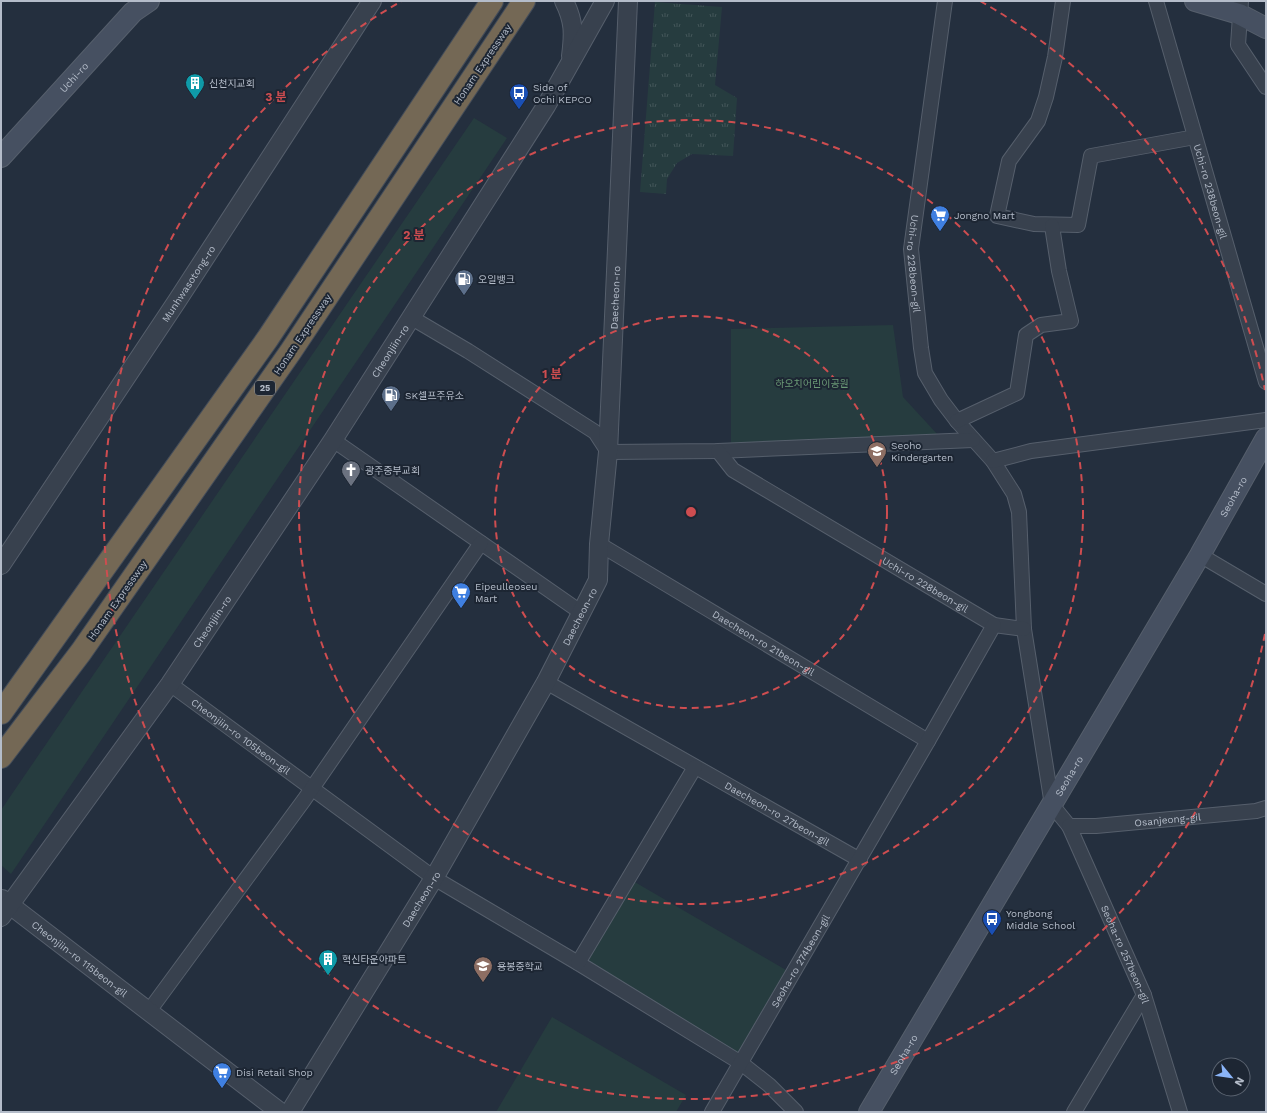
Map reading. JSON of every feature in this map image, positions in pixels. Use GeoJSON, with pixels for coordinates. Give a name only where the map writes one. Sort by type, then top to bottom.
{"type":"FeatureCollection","features":[{"type":"Feature","properties":{"kind":"highway","name":"25"},"geometry":{"type":"LineString","coordinates":[[1,713],[268,338],[490,4]]}},
{"type":"Feature","properties":{"kind":"highway","name":"Honam Expressway"},"geometry":{"type":"LineString","coordinates":[[1,757],[81,652],[291,351],[521,6]]}},
{"type":"Feature","properties":{"kind":"main road","name":"Uchi-ro"},"geometry":{"type":"LineString","coordinates":[[1,157],[133,12],[149,1]]}},
{"type":"Feature","properties":{"kind":"main road"},"geometry":{"type":"LineString","coordinates":[[1195,1],[1240,8],[1266,28]]}},
{"type":"Feature","properties":{"kind":"main road","name":"Seoha-ro"},"geometry":{"type":"LineString","coordinates":[[870,1112],[1200,555],[1266,438]]}},
{"type":"Feature","properties":{"kind":"street","name":"Munhwasotong-ro"},"geometry":{"type":"LineString","coordinates":[[1,565],[178,301],[372,1]]}},
{"type":"Feature","properties":{"kind":"street"},"geometry":{"type":"LineString","coordinates":[[564,1],[571,16],[574,36],[571,63]]}},
{"type":"Feature","properties":{"kind":"street","name":"Cheonjiin-ro"},"geometry":{"type":"LineString","coordinates":[[4,907],[170,684],[333,440],[546,106],[605,1]]}},
{"type":"Feature","properties":{"kind":"street","name":"Daecheon-ro"},"geometry":{"type":"LineString","coordinates":[[290,1112],[434,878],[546,682],[598,580],[599,544],[608,452],[628,1]]}},
{"type":"Feature","properties":{"kind":"street","name":"Uchi-ro 228beon-gil"},"geometry":{"type":"LineString","coordinates":[[945,1],[911,249],[921,348],[925,373],[941,400],[957,422],[993,461],[1014,494],[1019,512],[1024,629],[1052,805]]}},
{"type":"Feature","properties":{"kind":"street"},"geometry":{"type":"LineString","coordinates":[[1063,1],[1055,57],[1046,97],[1038,121],[1009,161],[997,216],[1034,224],[1052,226],[1078,225],[1091,156],[1195,137]]}},
{"type":"Feature","properties":{"kind":"street","name":"Uchi-ro 238beon-gil"},"geometry":{"type":"LineString","coordinates":[[1156,1],[1266,382]]}},
{"type":"Feature","properties":{"kind":"street"},"geometry":{"type":"LineString","coordinates":[[1240,8],[1238,44],[1266,87]]}},
{"type":"Feature","properties":{"kind":"street"},"geometry":{"type":"LineString","coordinates":[[957,422],[1017,393],[1026,335],[1041,325],[1072,321],[1059,271],[1052,226]]}},
{"type":"Feature","properties":{"kind":"street","name":"Cheonjiin-ro"},"geometry":{"type":"LineString","coordinates":[[412,318],[468,351],[595,432],[608,452]]}},
{"type":"Feature","properties":{"kind":"street"},"geometry":{"type":"LineString","coordinates":[[993,461],[1031,452],[1266,420]]}},
{"type":"Feature","properties":{"kind":"street"},"geometry":{"type":"LineString","coordinates":[[333,440],[582,613]]}},
{"type":"Feature","properties":{"kind":"street"},"geometry":{"type":"LineString","coordinates":[[608,452],[718,451],[973,440]]}},
{"type":"Feature","properties":{"kind":"street","name":"Uchi-ro 228beon-gil"},"geometry":{"type":"LineString","coordinates":[[718,451],[734,470],[994,625],[1024,629]]}},
{"type":"Feature","properties":{"kind":"street"},"geometry":{"type":"LineString","coordinates":[[149,1012],[311,789],[481,543]]}},
{"type":"Feature","properties":{"kind":"street","name":"Daecheon-ro 21beon-gil"},"geometry":{"type":"LineString","coordinates":[[599,544],[928,741]]}},
{"type":"Feature","properties":{"kind":"street"},"geometry":{"type":"LineString","coordinates":[[1200,555],[1266,594]]}},
{"type":"Feature","properties":{"kind":"street"},"geometry":{"type":"LineString","coordinates":[[860,860],[994,625]]}},
{"type":"Feature","properties":{"kind":"street","name":"Daecheon-ro 27beon-gil"},"geometry":{"type":"LineString","coordinates":[[546,682],[860,860]]}},
{"type":"Feature","properties":{"kind":"street","name":"Cheonjiin-ro 105beon-gil"},"geometry":{"type":"LineString","coordinates":[[170,684],[434,878]]}},
{"type":"Feature","properties":{"kind":"street"},"geometry":{"type":"LineString","coordinates":[[578,963],[695,767]]}},
{"type":"Feature","properties":{"kind":"street","name":"Seoha-ro 257beon-gil"},"geometry":{"type":"LineString","coordinates":[[1052,805],[1069,826],[1144,995],[1180,1112]]}},
{"type":"Feature","properties":{"kind":"street","name":"Osanjeong-gil"},"geometry":{"type":"LineString","coordinates":[[1069,826],[1096,826],[1249,812],[1266,808]]}},
{"type":"Feature","properties":{"kind":"street","name":"Seoha-ro 274beon-gil"},"geometry":{"type":"LineString","coordinates":[[712,1112],[860,860]]}},
{"type":"Feature","properties":{"kind":"street"},"geometry":{"type":"LineString","coordinates":[[434,878],[578,963],[741,1063],[769,1085],[796,1112]]}},
{"type":"Feature","properties":{"kind":"street","name":"Cheonjiin-ro 115beon-gil"},"geometry":{"type":"LineString","coordinates":[[4,907],[149,1012],[280,1112]]}},
{"type":"Feature","properties":{"kind":"street"},"geometry":{"type":"LineString","coordinates":[[1074,1112],[1144,995]]}},
{"type":"Feature","properties":{"kind":"green space"},"geometry":{"type":"Polygon","coordinates":[[[655,2],[722,7],[715,85],[737,98],[733,156],[692,154],[677,163],[667,179],[666,194],[640,192],[655,2]]]}},
{"type":"Feature","properties":{"kind":"green space"},"geometry":{"type":"Polygon","coordinates":[[[474,118],[507,138],[11,874],[1,865],[1,810],[474,118]]]}},
{"type":"Feature","properties":{"kind":"green space","name":"하오치어린이공원"},"geometry":{"type":"Polygon","coordinates":[[[893,325],[903,397],[938,435],[731,443],[731,329],[893,325]]]}},
{"type":"Feature","properties":{"kind":"green space"},"geometry":{"type":"Polygon","coordinates":[[[633,881],[786,970],[737,1054],[591,965],[588,953],[633,881]]]}},
{"type":"Feature","properties":{"kind":"green space"},"geometry":{"type":"Polygon","coordinates":[[[552,1017],[686,1095],[676,1112],[496,1112],[552,1017]]]}},
{"type":"Feature","properties":{"kind":"place","name":"신천지교회"},"geometry":{"type":"Point","coordinates":[195,100]}},
{"type":"Feature","properties":{"kind":"place","name":"Side of Ochi KEPCO"},"geometry":{"type":"Point","coordinates":[519,110]}},
{"type":"Feature","properties":{"kind":"place","name":"Jongno Mart"},"geometry":{"type":"Point","coordinates":[940,232]}},
{"type":"Feature","properties":{"kind":"place","name":"오일뱅크"},"geometry":{"type":"Point","coordinates":[464,296]}},
{"type":"Feature","properties":{"kind":"place","name":"SK셀프주유소"},"geometry":{"type":"Point","coordinates":[391,412]}},
{"type":"Feature","properties":{"kind":"place","name":"Seoho Kindergarten"},"geometry":{"type":"Point","coordinates":[877,468]}},
{"type":"Feature","properties":{"kind":"place","name":"광주중부교회"},"geometry":{"type":"Point","coordinates":[351,487]}},
{"type":"Feature","properties":{"kind":"place","name":"Eipeulleoseu Mart"},"geometry":{"type":"Point","coordinates":[461,609]}},
{"type":"Feature","properties":{"kind":"place","name":"Yongbong Middle School"},"geometry":{"type":"Point","coordinates":[992,936]}},
{"type":"Feature","properties":{"kind":"place","name":"혁신타운아파트"},"geometry":{"type":"Point","coordinates":[328,976]}},
{"type":"Feature","properties":{"kind":"place","name":"용봉중학교"},"geometry":{"type":"Point","coordinates":[483,983]}},
{"type":"Feature","properties":{"kind":"place","name":"Disi Retail Shop"},"geometry":{"type":"Point","coordinates":[222,1089]}}]}
